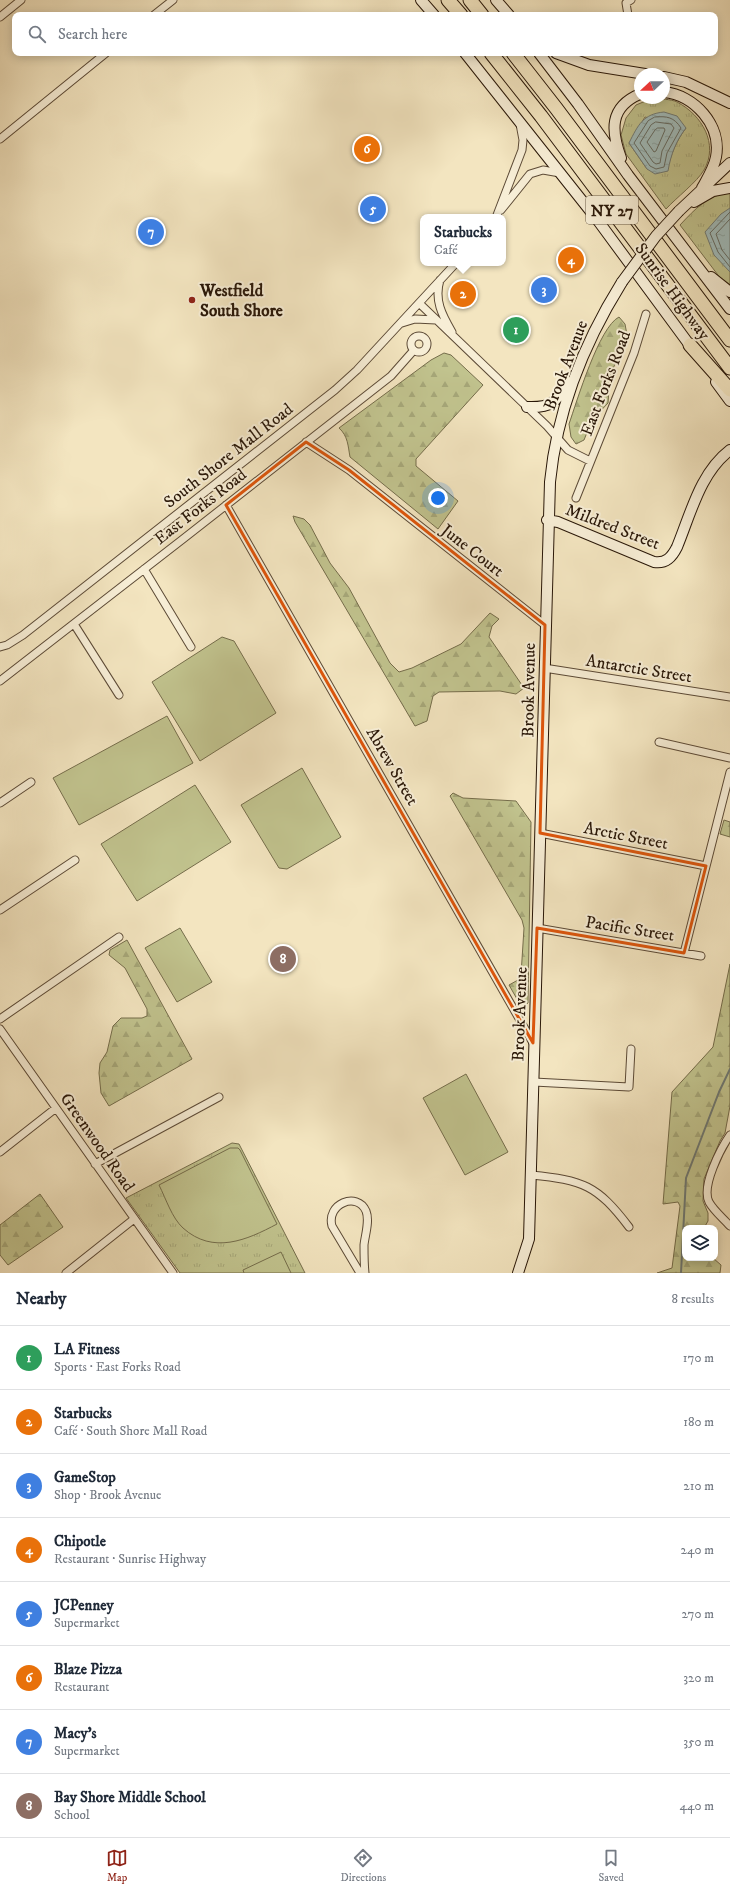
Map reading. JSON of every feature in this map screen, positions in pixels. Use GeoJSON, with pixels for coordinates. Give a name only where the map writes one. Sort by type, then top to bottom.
{"type":"FeatureCollection","features":[{"type":"Feature","properties":{"kind":"highway"},"geometry":{"type":"LineString","coordinates":[[448,0],[458,12]]}},
{"type":"Feature","properties":{"kind":"highway"},"geometry":{"type":"LineString","coordinates":[[470,0],[480,12]]}},
{"type":"Feature","properties":{"kind":"highway"},"geometry":{"type":"LineString","coordinates":[[481,0],[489,12]]}},
{"type":"Feature","properties":{"kind":"highway","name":"Sunrise Highway"},"geometry":{"type":"LineString","coordinates":[[494,56],[730,368]]}},
{"type":"Feature","properties":{"kind":"highway","name":"Sunrise Highway"},"geometry":{"type":"LineString","coordinates":[[516,56],[730,340]]}},
{"type":"Feature","properties":{"kind":"highway"},"geometry":{"type":"LineString","coordinates":[[690,345],[730,390]]}},
{"type":"Feature","properties":{"kind":"street"},"geometry":{"type":"LineString","coordinates":[[0,17],[21,0]]}},
{"type":"Feature","properties":{"kind":"street"},"geometry":{"type":"LineString","coordinates":[[158,12],[173,0]]}},
{"type":"Feature","properties":{"kind":"street"},"geometry":{"type":"LineString","coordinates":[[421,0],[431,12]]}},
{"type":"Feature","properties":{"kind":"street"},"geometry":{"type":"LineString","coordinates":[[496,0],[506,12]]}},
{"type":"Feature","properties":{"kind":"street"},"geometry":{"type":"LineString","coordinates":[[628,12],[626,3],[631,0]]}},
{"type":"Feature","properties":{"kind":"street"},"geometry":{"type":"LineString","coordinates":[[0,139],[102,56]]}},
{"type":"Feature","properties":{"kind":"street","name":"Sunrise Highway"},"geometry":{"type":"LineString","coordinates":[[467,56],[626,257],[730,401]]}},
{"type":"Feature","properties":{"kind":"street","name":"Sunrise Highway"},"geometry":{"type":"LineString","coordinates":[[541,56],[692,261],[730,309]]}},
{"type":"Feature","properties":{"kind":"street"},"geometry":{"type":"LineString","coordinates":[[564,56],[589,65],[634,72]]}},
{"type":"Feature","properties":{"kind":"street"},"geometry":{"type":"LineString","coordinates":[[670,78],[686,82],[730,103]]}},
{"type":"Feature","properties":{"kind":"street"},"geometry":{"type":"LineString","coordinates":[[670,93],[679,95],[693,103],[704,114],[712,128],[716,145],[716,158],[702,188]]}},
{"type":"Feature","properties":{"kind":"street"},"geometry":{"type":"LineString","coordinates":[[628,175],[615,140],[614,124],[616,115],[622,106],[634,98]]}},
{"type":"Feature","properties":{"kind":"street"},"geometry":{"type":"LineString","coordinates":[[497,214],[522,150],[523,140],[520,122]]}},
{"type":"Feature","properties":{"kind":"street","name":"Brook Avenue"},"geometry":{"type":"LineString","coordinates":[[518,1273],[529,1239],[548,520],[551,471],[556,437],[563,408],[579,366],[596,327],[622,282],[656,236],[702,188],[730,163]]}},
{"type":"Feature","properties":{"kind":"street"},"geometry":{"type":"LineString","coordinates":[[498,214],[530,174],[543,170],[560,173]]}},
{"type":"Feature","properties":{"kind":"street"},"geometry":{"type":"LineString","coordinates":[[679,211],[709,192],[730,188]]}},
{"type":"Feature","properties":{"kind":"street"},"geometry":{"type":"LineString","coordinates":[[692,261],[720,286],[730,292]]}},
{"type":"Feature","properties":{"kind":"street","name":"South Shore Mall Road"},"geometry":{"type":"LineString","coordinates":[[0,647],[7,645],[23,635],[331,393],[357,370],[453,266]]}},
{"type":"Feature","properties":{"kind":"street"},"geometry":{"type":"LineString","coordinates":[[440,280],[437,296],[439,307],[457,341]]}},
{"type":"Feature","properties":{"kind":"street","name":"East Forks Road"},"geometry":{"type":"LineString","coordinates":[[419,303],[527,407],[568,450],[590,462]]}},
{"type":"Feature","properties":{"kind":"street","name":"East Forks Road"},"geometry":{"type":"LineString","coordinates":[[576,498],[634,353],[646,314]]}},
{"type":"Feature","properties":{"kind":"street"},"geometry":{"type":"LineString","coordinates":[[398,325],[415,319],[436,320]]}},
{"type":"Feature","properties":{"kind":"street","name":"East Forks Road"},"geometry":{"type":"LineString","coordinates":[[0,681],[391,376],[414,350]]}},
{"type":"Feature","properties":{"kind":"street"},"geometry":{"type":"LineString","coordinates":[[527,407],[542,407],[551,404],[556,400],[579,366]]}},
{"type":"Feature","properties":{"kind":"street","name":"June Court"},"geometry":{"type":"LineString","coordinates":[[306,442],[349,470],[545,625]]}},
{"type":"Feature","properties":{"kind":"street","name":"Mildred Street"},"geometry":{"type":"LineString","coordinates":[[548,520],[558,522],[654,562],[666,560],[671,557],[677,547],[706,477],[717,462],[730,450]]}},
{"type":"Feature","properties":{"kind":"street","name":"Abrew Street"},"geometry":{"type":"LineString","coordinates":[[226,505],[533,1043]]}},
{"type":"Feature","properties":{"kind":"street"},"geometry":{"type":"LineString","coordinates":[[144,569],[191,646]]}},
{"type":"Feature","properties":{"kind":"street"},"geometry":{"type":"LineString","coordinates":[[74,624],[119,695]]}},
{"type":"Feature","properties":{"kind":"street","name":"Antarctic Street"},"geometry":{"type":"LineString","coordinates":[[544,668],[730,697]]}},
{"type":"Feature","properties":{"kind":"street"},"geometry":{"type":"LineString","coordinates":[[659,742],[730,758]]}},
{"type":"Feature","properties":{"kind":"street","name":"Pacific Street"},"geometry":{"type":"LineString","coordinates":[[537,928],[684,953],[730,772]]}},
{"type":"Feature","properties":{"kind":"street"},"geometry":{"type":"LineString","coordinates":[[0,803],[31,782]]}},
{"type":"Feature","properties":{"kind":"street","name":"Arctic Street"},"geometry":{"type":"LineString","coordinates":[[540,833],[706,866]]}},
{"type":"Feature","properties":{"kind":"street"},"geometry":{"type":"LineString","coordinates":[[0,910],[75,860]]}},
{"type":"Feature","properties":{"kind":"street"},"geometry":{"type":"LineString","coordinates":[[0,1019],[119,937]]}},
{"type":"Feature","properties":{"kind":"street"},"geometry":{"type":"LineString","coordinates":[[684,953],[701,956]]}},
{"type":"Feature","properties":{"kind":"street","name":"Greenwood Road"},"geometry":{"type":"LineString","coordinates":[[0,1029],[173,1273]]}},
{"type":"Feature","properties":{"kind":"street"},"geometry":{"type":"LineString","coordinates":[[534,1082],[629,1087],[631,1049]]}},
{"type":"Feature","properties":{"kind":"street"},"geometry":{"type":"LineString","coordinates":[[95,1164],[219,1098]]}},
{"type":"Feature","properties":{"kind":"street"},"geometry":{"type":"LineString","coordinates":[[0,1152],[56,1108]]}},
{"type":"Feature","properties":{"kind":"street"},"geometry":{"type":"LineString","coordinates":[[730,1135],[713,1168],[707,1189],[708,1201],[730,1226]]}},
{"type":"Feature","properties":{"kind":"street"},"geometry":{"type":"LineString","coordinates":[[531,1175],[570,1180],[586,1186],[611,1204],[629,1227]]}},
{"type":"Feature","properties":{"kind":"street"},"geometry":{"type":"LineString","coordinates":[[360,1273],[332,1226],[330,1218],[333,1210],[346,1201],[354,1202],[360,1205],[365,1209],[368,1217],[364,1247],[366,1273]]}},
{"type":"Feature","properties":{"kind":"street"},"geometry":{"type":"LineString","coordinates":[[66,1273],[134,1219]]}},
{"type":"Feature","properties":{"kind":"highlighted area"},"geometry":{"type":"Polygon","coordinates":[[[306,442],[349,470],[545,625],[540,833],[706,866],[684,953],[537,928],[533,1043],[226,505],[306,442]]]}},
{"type":"Feature","properties":{"kind":"green space"},"geometry":{"type":"Polygon","coordinates":[[[670,100],[677,102],[694,114],[706,131],[710,150],[704,170],[697,180],[666,209],[626,154],[621,135],[626,118],[638,104],[670,104],[670,100]],[[645,117],[629,143],[647,169],[667,171],[674,148],[686,128],[645,117]]]}},
{"type":"Feature","properties":{"kind":"green space"},"geometry":{"type":"Polygon","coordinates":[[[730,192],[730,285],[724,283],[680,225],[697,208],[708,200],[715,196],[730,192]]]}},
{"type":"Feature","properties":{"kind":"green space"},"geometry":{"type":"Polygon","coordinates":[[[619,317],[625,324],[627,335],[610,376],[608,403],[592,420],[584,440],[576,444],[571,437],[569,424],[577,399],[596,349],[611,324],[619,317]]]}},
{"type":"Feature","properties":{"kind":"green space"},"geometry":{"type":"Polygon","coordinates":[[[444,353],[451,355],[483,385],[416,459],[416,466],[458,501],[438,529],[350,457],[346,438],[339,428],[431,360],[444,353]]]}},
{"type":"Feature","properties":{"kind":"green space"},"geometry":{"type":"Polygon","coordinates":[[[293,516],[304,519],[310,525],[330,563],[349,588],[390,663],[399,672],[412,668],[461,644],[490,613],[499,619],[492,626],[489,637],[524,688],[516,694],[500,691],[439,692],[433,696],[427,721],[415,726],[295,522],[293,516]]]}},
{"type":"Feature","properties":{"kind":"green space"},"geometry":{"type":"Polygon","coordinates":[[[222,637],[234,641],[276,713],[200,761],[152,682],[222,637]]]}},
{"type":"Feature","properties":{"kind":"green space"},"geometry":{"type":"Polygon","coordinates":[[[167,716],[193,763],[79,825],[53,778],[167,716]]]}},
{"type":"Feature","properties":{"kind":"green space"},"geometry":{"type":"Polygon","coordinates":[[[302,768],[341,837],[287,869],[279,868],[241,805],[302,768]]]}},
{"type":"Feature","properties":{"kind":"green space"},"geometry":{"type":"Polygon","coordinates":[[[195,785],[231,842],[137,901],[101,844],[195,785]]]}},
{"type":"Feature","properties":{"kind":"green space"},"geometry":{"type":"Polygon","coordinates":[[[453,793],[463,798],[516,801],[531,822],[528,1003],[525,1005],[517,999],[509,985],[518,980],[521,975],[524,928],[522,920],[450,796],[453,793]]]}},
{"type":"Feature","properties":{"kind":"green space"},"geometry":{"type":"Polygon","coordinates":[[[724,820],[730,822],[730,837],[720,834],[724,820]]]}},
{"type":"Feature","properties":{"kind":"green space"},"geometry":{"type":"Polygon","coordinates":[[[180,928],[212,982],[177,1002],[145,948],[180,928]]]}},
{"type":"Feature","properties":{"kind":"green space"},"geometry":{"type":"Polygon","coordinates":[[[127,940],[192,1059],[109,1106],[101,1093],[99,1073],[100,1063],[107,1052],[113,1026],[121,1018],[142,1018],[147,1016],[147,1009],[125,968],[109,955],[110,950],[127,940]]]}},
{"type":"Feature","properties":{"kind":"green space"},"geometry":{"type":"Polygon","coordinates":[[[730,964],[730,1106],[725,1133],[720,1141],[704,1179],[703,1201],[708,1213],[708,1221],[706,1225],[682,1225],[682,1261],[716,1261],[721,1265],[720,1273],[657,1273],[672,1268],[680,1206],[678,1202],[663,1204],[672,1092],[713,1047],[730,964]]]}},
{"type":"Feature","properties":{"kind":"green space"},"geometry":{"type":"Polygon","coordinates":[[[466,1074],[508,1152],[465,1175],[423,1098],[466,1074]]]}},
{"type":"Feature","properties":{"kind":"green space"},"geometry":{"type":"Polygon","coordinates":[[[232,1143],[239,1144],[305,1273],[180,1273],[126,1198],[232,1143]]]}},
{"type":"Feature","properties":{"kind":"green space"},"geometry":{"type":"Polygon","coordinates":[[[230,1148],[238,1148],[240,1150],[277,1224],[254,1235],[230,1242],[218,1243],[206,1241],[194,1236],[179,1224],[172,1214],[159,1185],[230,1148]]]}},
{"type":"Feature","properties":{"kind":"green space"},"geometry":{"type":"Polygon","coordinates":[[[40,1194],[63,1227],[8,1265],[0,1255],[0,1225],[40,1194]]]}},
{"type":"Feature","properties":{"kind":"green space"},"geometry":{"type":"Polygon","coordinates":[[[281,1252],[291,1273],[244,1273],[243,1270],[281,1252]]]}},
{"type":"Feature","properties":{"kind":"water"},"geometry":{"type":"Polygon","coordinates":[[[664,112],[677,116],[686,128],[674,148],[668,171],[655,174],[647,169],[629,143],[638,126],[646,118],[657,113],[664,112]]]}},
{"type":"Feature","properties":{"kind":"water"},"geometry":{"type":"Polygon","coordinates":[[[730,208],[730,272],[714,255],[705,232],[721,214],[730,208]]]}},
{"type":"Feature","properties":{"kind":"waterway"},"geometry":{"type":"LineString","coordinates":[[681,1273],[686,1178],[719,1092],[730,1069]]}},
{"type":"Feature","properties":{"kind":"place","name":"Blaze Pizza"},"geometry":{"type":"Point","coordinates":[367,149]}},
{"type":"Feature","properties":{"kind":"place","name":"JCPenney"},"geometry":{"type":"Point","coordinates":[373,209]}},
{"type":"Feature","properties":{"kind":"place","name":"Macy's"},"geometry":{"type":"Point","coordinates":[151,232]}},
{"type":"Feature","properties":{"kind":"place","name":"Chipotle"},"geometry":{"type":"Point","coordinates":[571,260]}},
{"type":"Feature","properties":{"kind":"place","name":"GameStop"},"geometry":{"type":"Point","coordinates":[544,290]}},
{"type":"Feature","properties":{"kind":"place","name":"Starbucks"},"geometry":{"type":"Point","coordinates":[463,294]}},
{"type":"Feature","properties":{"kind":"place","name":"Westfield South Shore"},"geometry":{"type":"Point","coordinates":[192,300]}},
{"type":"Feature","properties":{"kind":"place","name":"LA Fitness"},"geometry":{"type":"Point","coordinates":[516,330]}},
{"type":"Feature","properties":{"kind":"place","name":"Bay Shore Middle School"},"geometry":{"type":"Point","coordinates":[283,959]}}]}
